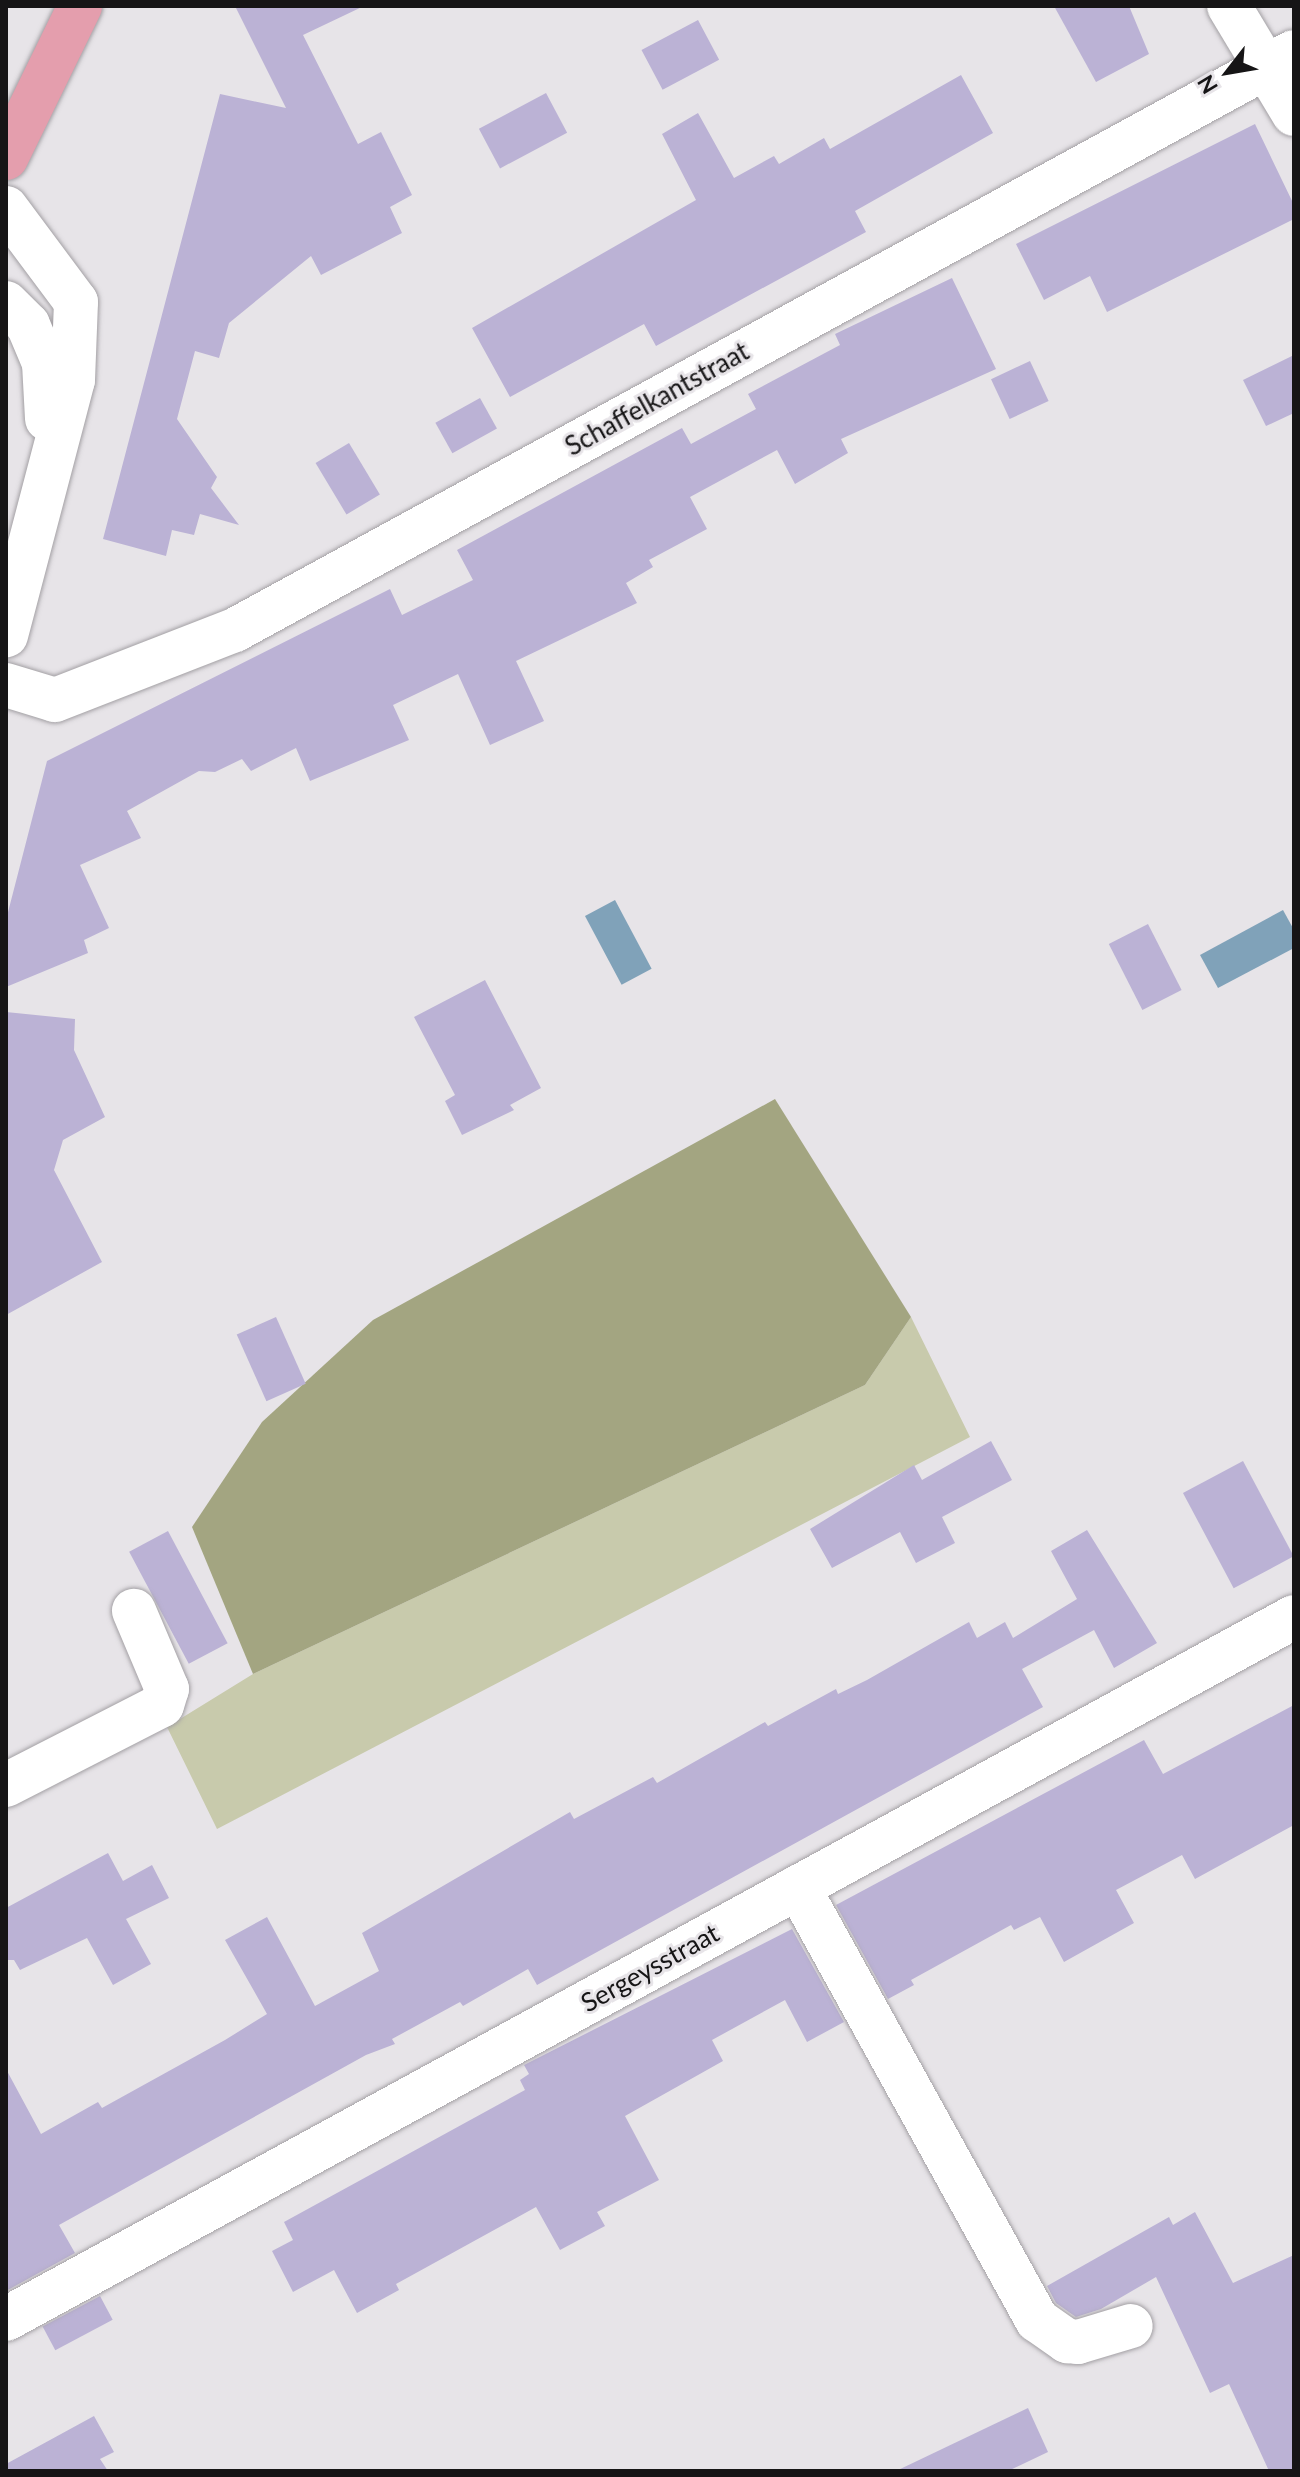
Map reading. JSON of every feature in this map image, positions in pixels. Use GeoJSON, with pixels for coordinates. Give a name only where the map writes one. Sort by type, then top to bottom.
{"type":"FeatureCollection","features":[{"type":"Feature","properties":{"kind":"main road"},"geometry":{"type":"LineString","coordinates":[[6,158],[80,6]]}},
{"type":"Feature","properties":{"kind":"street"},"geometry":{"type":"LineString","coordinates":[[1229,6],[1280,59],[1294,114]]}},
{"type":"Feature","properties":{"kind":"street","name":"Schaffelkantstraat"},"geometry":{"type":"LineString","coordinates":[[6,685],[55,700],[235,630],[1280,59]]}},
{"type":"Feature","properties":{"kind":"street"},"geometry":{"type":"LineString","coordinates":[[6,208],[76,302],[73,380],[49,461],[6,635]]}},
{"type":"Feature","properties":{"kind":"street"},"geometry":{"type":"LineString","coordinates":[[6,303],[28,325],[44,363],[49,461]]}},
{"type":"Feature","properties":{"kind":"street"},"geometry":{"type":"LineString","coordinates":[[6,1785],[162,1705],[167,1689],[134,1611]]}},
{"type":"Feature","properties":{"kind":"street","name":"Sergeysstraat"},"geometry":{"type":"LineString","coordinates":[[6,2319],[1294,1617]]}},
{"type":"Feature","properties":{"kind":"street"},"geometry":{"type":"LineString","coordinates":[[798,1887],[1037,2320],[1067,2341],[1078,2342],[1131,2326]]}},
{"type":"Feature","properties":{"kind":"green space"},"geometry":{"type":"Polygon","coordinates":[[[775,1099],[911,1317],[865,1385],[253,1674],[192,1527],[262,1422],[373,1320],[775,1099]]]}},
{"type":"Feature","properties":{"kind":"green space"},"geometry":{"type":"Polygon","coordinates":[[[911,1317],[970,1437],[217,1829],[167,1727],[253,1674],[865,1385],[911,1317]]]}},
{"type":"Feature","properties":{"kind":"water"},"geometry":{"type":"Polygon","coordinates":[[[615,900],[652,969],[622,985],[585,916],[615,900]]]}},
{"type":"Feature","properties":{"kind":"water"},"geometry":{"type":"Polygon","coordinates":[[[1283,910],[1294,930],[1294,948],[1218,988],[1200,955],[1283,910]]]}},
{"type":"Feature","properties":{"kind":"building"},"geometry":{"type":"Polygon","coordinates":[[[235,6],[364,6],[303,35],[358,144],[381,132],[412,195],[390,207],[402,233],[321,275],[311,256],[229,323],[219,358],[195,351],[177,419],[217,477],[211,488],[239,525],[200,514],[194,535],[172,530],[166,556],[103,539],[220,94],[286,108],[235,6]]]}},
{"type":"Feature","properties":{"kind":"building"},"geometry":{"type":"Polygon","coordinates":[[[1054,6],[1129,6],[1149,54],[1096,82],[1054,6]]]}},
{"type":"Feature","properties":{"kind":"building"},"geometry":{"type":"Polygon","coordinates":[[[698,20],[719,60],[663,90],[641,50],[698,20]]]}},
{"type":"Feature","properties":{"kind":"building"},"geometry":{"type":"Polygon","coordinates":[[[961,75],[993,133],[855,211],[866,232],[656,346],[644,324],[510,397],[472,328],[696,200],[662,134],[698,113],[734,178],[774,156],[779,164],[824,138],[830,149],[961,75]]]}},
{"type":"Feature","properties":{"kind":"building"},"geometry":{"type":"Polygon","coordinates":[[[546,93],[567,133],[500,168],[479,129],[546,93]]]}},
{"type":"Feature","properties":{"kind":"building"},"geometry":{"type":"Polygon","coordinates":[[[1255,124],[1294,205],[1294,219],[1107,312],[1090,276],[1044,300],[1016,244],[1255,124]]]}},
{"type":"Feature","properties":{"kind":"building"},"geometry":{"type":"Polygon","coordinates":[[[952,278],[996,369],[841,439],[848,453],[795,484],[777,450],[690,497],[707,529],[649,560],[653,567],[626,583],[637,603],[516,661],[544,721],[490,745],[458,674],[393,705],[409,740],[310,781],[296,748],[251,771],[242,759],[215,772],[199,771],[127,811],[141,838],[80,865],[109,928],[84,940],[88,953],[6,987],[6,920],[47,761],[390,589],[402,615],[473,580],[457,550],[682,428],[691,444],[756,409],[748,394],[840,345],[835,334],[952,278]]]}},
{"type":"Feature","properties":{"kind":"building"},"geometry":{"type":"Polygon","coordinates":[[[1294,355],[1294,413],[1266,426],[1243,380],[1294,355]]]}},
{"type":"Feature","properties":{"kind":"building"},"geometry":{"type":"Polygon","coordinates":[[[1030,361],[1049,401],[1010,419],[991,379],[1030,361]]]}},
{"type":"Feature","properties":{"kind":"building"},"geometry":{"type":"Polygon","coordinates":[[[480,398],[497,429],[452,453],[435,423],[480,398]]]}},
{"type":"Feature","properties":{"kind":"building"},"geometry":{"type":"Polygon","coordinates":[[[349,443],[380,494],[346,515],[316,463],[349,443]]]}},
{"type":"Feature","properties":{"kind":"building"},"geometry":{"type":"Polygon","coordinates":[[[1148,924],[1182,990],[1142,1010],[1109,944],[1148,924]]]}},
{"type":"Feature","properties":{"kind":"building"},"geometry":{"type":"Polygon","coordinates":[[[485,980],[541,1088],[510,1105],[514,1110],[462,1135],[445,1101],[455,1095],[414,1017],[485,980]]]}},
{"type":"Feature","properties":{"kind":"building"},"geometry":{"type":"Polygon","coordinates":[[[6,1012],[75,1019],[74,1050],[105,1117],[63,1140],[54,1170],[102,1262],[6,1315],[6,1012]]]}},
{"type":"Feature","properties":{"kind":"building"},"geometry":{"type":"Polygon","coordinates":[[[276,1317],[306,1384],[266,1401],[237,1334],[276,1317]]]}},
{"type":"Feature","properties":{"kind":"building"},"geometry":{"type":"Polygon","coordinates":[[[991,1441],[1012,1480],[942,1517],[955,1543],[916,1563],[900,1532],[832,1568],[810,1529],[914,1465],[922,1480],[991,1441]]]}},
{"type":"Feature","properties":{"kind":"building"},"geometry":{"type":"Polygon","coordinates":[[[1243,1461],[1294,1556],[1234,1588],[1183,1493],[1243,1461]]]}},
{"type":"Feature","properties":{"kind":"building"},"geometry":{"type":"Polygon","coordinates":[[[1087,1530],[1157,1643],[1114,1668],[1094,1630],[1022,1669],[1043,1707],[537,1985],[528,1969],[463,2006],[460,2002],[392,2039],[395,2044],[366,2055],[59,2225],[75,2253],[6,2291],[6,2069],[41,2134],[98,2102],[102,2108],[225,2040],[267,2014],[225,1940],[267,1917],[315,2006],[379,1971],[362,1933],[570,1812],[574,1819],[653,1777],[657,1783],[765,1722],[768,1726],[836,1689],[838,1694],[867,1680],[969,1622],[977,1638],[1005,1622],[1013,1638],[1077,1599],[1051,1551],[1087,1530]]]}},
{"type":"Feature","properties":{"kind":"building"},"geometry":{"type":"Polygon","coordinates":[[[168,1531],[228,1643],[189,1664],[129,1552],[168,1531]]]}},
{"type":"Feature","properties":{"kind":"building"},"geometry":{"type":"Polygon","coordinates":[[[1294,1705],[1294,1825],[1195,1879],[1182,1855],[1116,1890],[1134,1923],[1064,1962],[1040,1917],[1014,1930],[1011,1925],[911,1980],[914,1985],[888,1999],[836,1905],[1144,1740],[1163,1774],[1294,1705]]]}},
{"type":"Feature","properties":{"kind":"building"},"geometry":{"type":"Polygon","coordinates":[[[108,1853],[123,1881],[152,1865],[169,1898],[126,1919],[151,1964],[113,1985],[87,1938],[20,1970],[14,1960],[6,1960],[6,1908],[108,1853]]]}},
{"type":"Feature","properties":{"kind":"building"},"geometry":{"type":"Polygon","coordinates":[[[792,1929],[844,2022],[807,2042],[785,2000],[712,2040],[723,2061],[625,2116],[659,2180],[597,2212],[605,2226],[560,2250],[536,2207],[396,2284],[399,2290],[357,2313],[334,2270],[293,2292],[272,2251],[293,2240],[284,2222],[525,2090],[520,2080],[529,2074],[524,2065],[792,1929]]]}},
{"type":"Feature","properties":{"kind":"building"},"geometry":{"type":"Polygon","coordinates":[[[1195,2212],[1233,2283],[1294,2255],[1294,2471],[1269,2471],[1229,2384],[1210,2393],[1156,2277],[1101,2309],[1076,2317],[1056,2303],[1047,2286],[1169,2217],[1173,2225],[1195,2212]]]}},
{"type":"Feature","properties":{"kind":"building"},"geometry":{"type":"Polygon","coordinates":[[[100,2296],[113,2320],[55,2350],[43,2327],[100,2296]]]}},
{"type":"Feature","properties":{"kind":"building"},"geometry":{"type":"Polygon","coordinates":[[[1028,2408],[1048,2452],[1008,2471],[896,2471],[1028,2408]]]}},
{"type":"Feature","properties":{"kind":"building"},"geometry":{"type":"Polygon","coordinates":[[[94,2416],[114,2452],[100,2459],[108,2471],[6,2471],[6,2464],[94,2416]]]}}]}
